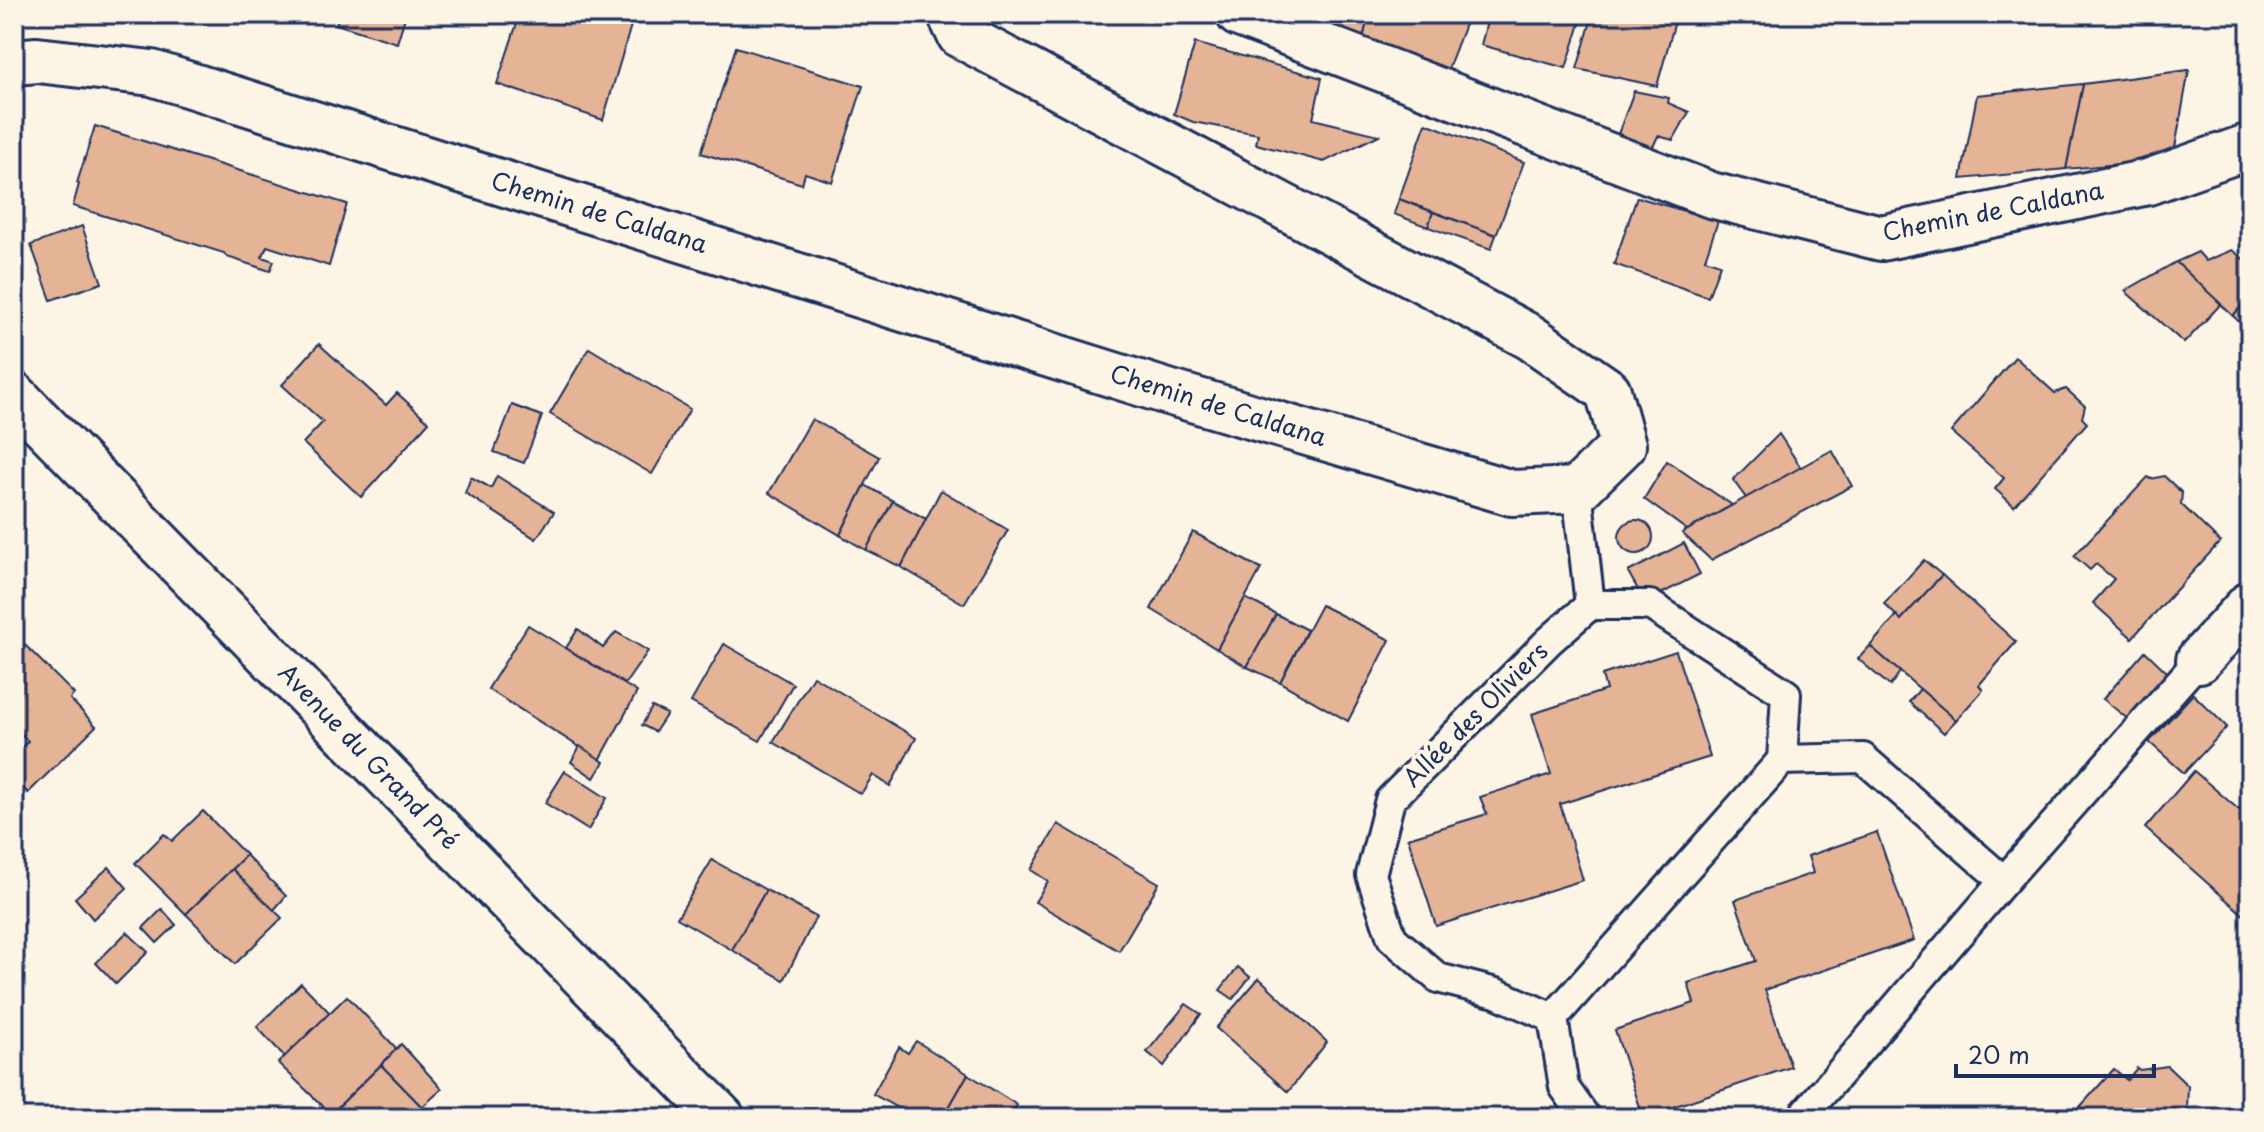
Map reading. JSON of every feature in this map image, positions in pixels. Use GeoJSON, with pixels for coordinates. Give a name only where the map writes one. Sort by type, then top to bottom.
{"type":"FeatureCollection","features":[{"type":"Feature","properties":{"kind":"street"},"geometry":{"type":"LineString","coordinates":[[950,14],[960,35],[1530,337],[1608,391],[1623,445],[1577,490]]}},
{"type":"Feature","properties":{"kind":"street","name":"Chemin de Caldana"},"geometry":{"type":"LineString","coordinates":[[1239,14],[1711,195],[1881,238],[2148,182],[2250,146]]}},
{"type":"Feature","properties":{"kind":"street","name":"Chemin de Caldana"},"geometry":{"type":"LineString","coordinates":[[14,62],[37,60],[152,73],[1168,392],[1512,493],[1577,490]]}},
{"type":"Feature","properties":{"kind":"street","name":"Avenue du Grand Pré"},"geometry":{"type":"LineString","coordinates":[[14,395],[722,1118]]}},
{"type":"Feature","properties":{"kind":"street"},"geometry":{"type":"LineString","coordinates":[[2199,660],[2250,604]]}},
{"type":"Feature","properties":{"kind":"lane"},"geometry":{"type":"LineString","coordinates":[[1577,490],[1590,605],[1650,605],[1786,694],[1782,760],[1553,1018],[1564,1087],[1586,1118]]}},
{"type":"Feature","properties":{"kind":"lane","name":"Allée des Oliviers"},"geometry":{"type":"LineString","coordinates":[[1553,1018],[1496,993],[1438,978],[1392,938],[1371,875],[1390,800],[1549,641],[1590,605]]}},
{"type":"Feature","properties":{"kind":"lane"},"geometry":{"type":"LineString","coordinates":[[1801,1118],[2199,660]]}},
{"type":"Feature","properties":{"kind":"lane"},"geometry":{"type":"LineString","coordinates":[[1782,760],[1863,758],[2004,881]]}},
{"type":"Feature","properties":{"kind":"building"},"geometry":{"type":"Polygon","coordinates":[[[340,14],[406,14],[397,43],[336,24],[340,14]]]}},
{"type":"Feature","properties":{"kind":"building"},"geometry":{"type":"Polygon","coordinates":[[[520,14],[607,14],[632,22],[603,120],[497,84],[520,14]]]}},
{"type":"Feature","properties":{"kind":"building"},"geometry":{"type":"Polygon","coordinates":[[[1313,14],[1369,14],[1363,39],[1313,14]]]}},
{"type":"Feature","properties":{"kind":"building"},"geometry":{"type":"Polygon","coordinates":[[[1369,14],[1469,14],[1446,74],[1363,39],[1369,14]]]}},
{"type":"Feature","properties":{"kind":"building"},"geometry":{"type":"Polygon","coordinates":[[[1489,14],[1583,14],[1566,68],[1481,45],[1489,14]]]}},
{"type":"Feature","properties":{"kind":"building"},"geometry":{"type":"Polygon","coordinates":[[[1593,14],[1677,14],[1657,86],[1577,69],[1593,14]]]}},
{"type":"Feature","properties":{"kind":"building"},"geometry":{"type":"Polygon","coordinates":[[[1195,43],[1322,78],[1313,119],[1379,135],[1324,162],[1256,144],[1258,134],[1193,122],[1174,114],[1195,43]]]}},
{"type":"Feature","properties":{"kind":"building"},"geometry":{"type":"Polygon","coordinates":[[[736,47],[863,86],[832,182],[805,173],[802,184],[701,153],[736,47]]]}},
{"type":"Feature","properties":{"kind":"building"},"geometry":{"type":"Polygon","coordinates":[[[2189,70],[2173,159],[2066,169],[2083,84],[2189,70]]]}},
{"type":"Feature","properties":{"kind":"building"},"geometry":{"type":"Polygon","coordinates":[[[2083,84],[2066,169],[1961,179],[1977,95],[2083,84]]]}},
{"type":"Feature","properties":{"kind":"building"},"geometry":{"type":"Polygon","coordinates":[[[1634,91],[1669,98],[1668,103],[1689,112],[1673,140],[1658,136],[1651,151],[1617,137],[1634,91]]]}},
{"type":"Feature","properties":{"kind":"building"},"geometry":{"type":"Polygon","coordinates":[[[1426,123],[1524,162],[1496,235],[1399,199],[1426,123]]]}},
{"type":"Feature","properties":{"kind":"building"},"geometry":{"type":"Polygon","coordinates":[[[95,126],[347,204],[329,266],[267,246],[262,257],[274,261],[270,271],[227,257],[224,253],[73,206],[95,126]]]}},
{"type":"Feature","properties":{"kind":"building"},"geometry":{"type":"Polygon","coordinates":[[[1637,197],[1718,221],[1705,259],[1720,264],[1708,297],[1614,264],[1637,197]]]}},
{"type":"Feature","properties":{"kind":"building"},"geometry":{"type":"Polygon","coordinates":[[[1399,199],[1433,212],[1428,227],[1394,214],[1399,199]]]}},
{"type":"Feature","properties":{"kind":"building"},"geometry":{"type":"Polygon","coordinates":[[[1433,212],[1496,235],[1491,249],[1428,227],[1433,212]]]}},
{"type":"Feature","properties":{"kind":"building"},"geometry":{"type":"Polygon","coordinates":[[[82,226],[102,283],[51,300],[31,245],[82,226]]]}},
{"type":"Feature","properties":{"kind":"building"},"geometry":{"type":"Polygon","coordinates":[[[2232,250],[2250,264],[2250,296],[2233,316],[2176,262],[2198,252],[2206,261],[2232,250]]]}},
{"type":"Feature","properties":{"kind":"building"},"geometry":{"type":"Polygon","coordinates":[[[2176,262],[2221,304],[2184,343],[2125,291],[2176,262]]]}},
{"type":"Feature","properties":{"kind":"building"},"geometry":{"type":"Polygon","coordinates":[[[2250,296],[2250,328],[2248,330],[2233,316],[2250,296]]]}},
{"type":"Feature","properties":{"kind":"building"},"geometry":{"type":"Polygon","coordinates":[[[319,344],[386,405],[397,393],[429,422],[361,497],[303,443],[323,422],[282,385],[319,344]]]}},
{"type":"Feature","properties":{"kind":"building"},"geometry":{"type":"Polygon","coordinates":[[[589,348],[690,409],[652,474],[550,414],[589,348]]]}},
{"type":"Feature","properties":{"kind":"building"},"geometry":{"type":"Polygon","coordinates":[[[2015,357],[2055,393],[2066,389],[2085,406],[2082,418],[2087,423],[2014,506],[1995,489],[2004,478],[1951,432],[2015,357]]]}},
{"type":"Feature","properties":{"kind":"building"},"geometry":{"type":"Polygon","coordinates":[[[512,405],[542,416],[524,463],[494,452],[512,405]]]}},
{"type":"Feature","properties":{"kind":"building"},"geometry":{"type":"Polygon","coordinates":[[[812,419],[879,457],[840,535],[769,493],[812,419]]]}},
{"type":"Feature","properties":{"kind":"building"},"geometry":{"type":"Polygon","coordinates":[[[1779,434],[1801,468],[1746,498],[1733,480],[1779,434]]]}},
{"type":"Feature","properties":{"kind":"building"},"geometry":{"type":"Polygon","coordinates":[[[1832,450],[1852,486],[1711,560],[1682,533],[1832,450]]]}},
{"type":"Feature","properties":{"kind":"building"},"geometry":{"type":"Polygon","coordinates":[[[1667,461],[1732,505],[1687,530],[1644,499],[1667,461]]]}},
{"type":"Feature","properties":{"kind":"building"},"geometry":{"type":"Polygon","coordinates":[[[497,476],[554,512],[536,539],[465,493],[471,477],[491,488],[497,476]]]}},
{"type":"Feature","properties":{"kind":"building"},"geometry":{"type":"Polygon","coordinates":[[[2164,476],[2182,493],[2181,504],[2220,542],[2132,638],[2093,603],[2114,579],[2096,564],[2090,570],[2074,556],[2148,477],[2164,476]]]}},
{"type":"Feature","properties":{"kind":"building"},"geometry":{"type":"Polygon","coordinates":[[[865,485],[893,501],[866,550],[840,535],[865,485]]]}},
{"type":"Feature","properties":{"kind":"building"},"geometry":{"type":"Polygon","coordinates":[[[941,490],[1008,530],[964,604],[901,567],[941,490]]]}},
{"type":"Feature","properties":{"kind":"building"},"geometry":{"type":"Polygon","coordinates":[[[893,501],[926,519],[901,567],[866,550],[893,501]]]}},
{"type":"Feature","properties":{"kind":"building"},"geometry":{"type":"Polygon","coordinates":[[[1636,520],[1648,525],[1653,537],[1648,549],[1636,554],[1624,549],[1619,537],[1624,525],[1636,520]]]}},
{"type":"Feature","properties":{"kind":"building"},"geometry":{"type":"Polygon","coordinates":[[[1193,532],[1261,569],[1217,649],[1151,609],[1193,532]]]}},
{"type":"Feature","properties":{"kind":"building"},"geometry":{"type":"Polygon","coordinates":[[[1684,543],[1700,574],[1645,602],[1628,572],[1684,543]]]}},
{"type":"Feature","properties":{"kind":"building"},"geometry":{"type":"Polygon","coordinates":[[[1924,560],[1942,575],[1901,620],[1884,604],[1924,560]]]}},
{"type":"Feature","properties":{"kind":"building"},"geometry":{"type":"Polygon","coordinates":[[[1942,575],[2016,642],[1979,685],[1983,690],[1956,720],[1870,646],[1897,615],[1901,620],[1942,575]]]}},
{"type":"Feature","properties":{"kind":"building"},"geometry":{"type":"Polygon","coordinates":[[[1245,598],[1276,614],[1247,667],[1217,649],[1245,598]]]}},
{"type":"Feature","properties":{"kind":"building"},"geometry":{"type":"Polygon","coordinates":[[[1321,605],[1390,640],[1348,721],[1280,682],[1321,605]]]}},
{"type":"Feature","properties":{"kind":"building"},"geometry":{"type":"Polygon","coordinates":[[[1276,614],[1307,630],[1280,682],[1247,667],[1276,614]]]}},
{"type":"Feature","properties":{"kind":"building"},"geometry":{"type":"Polygon","coordinates":[[[528,625],[637,692],[600,760],[488,689],[528,625]]]}},
{"type":"Feature","properties":{"kind":"building"},"geometry":{"type":"Polygon","coordinates":[[[578,629],[603,648],[616,632],[648,651],[625,684],[566,648],[578,629]]]}},
{"type":"Feature","properties":{"kind":"building"},"geometry":{"type":"Polygon","coordinates":[[[14,634],[74,694],[70,699],[96,726],[28,793],[14,779],[14,755],[28,741],[14,727],[14,634]]]}},
{"type":"Feature","properties":{"kind":"building"},"geometry":{"type":"Polygon","coordinates":[[[724,644],[793,684],[760,741],[691,702],[724,644]]]}},
{"type":"Feature","properties":{"kind":"building"},"geometry":{"type":"Polygon","coordinates":[[[1870,646],[1900,672],[1890,686],[1858,659],[1870,646]]]}},
{"type":"Feature","properties":{"kind":"building"},"geometry":{"type":"Polygon","coordinates":[[[1676,651],[1710,757],[1560,804],[1583,880],[1436,926],[1408,838],[1487,814],[1480,797],[1551,774],[1532,714],[1606,690],[1602,675],[1676,651]]]}},
{"type":"Feature","properties":{"kind":"building"},"geometry":{"type":"Polygon","coordinates":[[[2145,651],[2170,675],[2129,720],[2103,699],[2145,651]]]}},
{"type":"Feature","properties":{"kind":"building"},"geometry":{"type":"Polygon","coordinates":[[[813,676],[916,738],[890,786],[873,775],[861,794],[773,742],[813,676]]]}},
{"type":"Feature","properties":{"kind":"building"},"geometry":{"type":"Polygon","coordinates":[[[1920,689],[1956,720],[1944,733],[1909,702],[1920,689]]]}},
{"type":"Feature","properties":{"kind":"building"},"geometry":{"type":"Polygon","coordinates":[[[2193,694],[2227,727],[2184,773],[2149,742],[2193,694]]]}},
{"type":"Feature","properties":{"kind":"building"},"geometry":{"type":"Polygon","coordinates":[[[652,707],[667,714],[655,732],[642,725],[652,707]]]}},
{"type":"Feature","properties":{"kind":"building"},"geometry":{"type":"Polygon","coordinates":[[[580,746],[604,762],[594,778],[571,762],[580,746]]]}},
{"type":"Feature","properties":{"kind":"building"},"geometry":{"type":"Polygon","coordinates":[[[565,771],[607,798],[588,830],[545,803],[565,771]]]}},
{"type":"Feature","properties":{"kind":"building"},"geometry":{"type":"Polygon","coordinates":[[[2194,771],[2239,810],[2242,807],[2250,814],[2250,914],[2247,918],[2145,828],[2194,771]]]}},
{"type":"Feature","properties":{"kind":"building"},"geometry":{"type":"Polygon","coordinates":[[[203,811],[246,855],[186,914],[135,863],[164,834],[172,841],[203,811]]]}},
{"type":"Feature","properties":{"kind":"building"},"geometry":{"type":"Polygon","coordinates":[[[1058,824],[1159,883],[1119,951],[1035,902],[1048,881],[1031,870],[1058,824]]]}},
{"type":"Feature","properties":{"kind":"building"},"geometry":{"type":"Polygon","coordinates":[[[1877,832],[1914,940],[1765,990],[1791,1067],[1643,1117],[1615,1030],[1694,1003],[1688,983],[1756,961],[1735,900],[1813,873],[1808,856],[1877,832]]]}},
{"type":"Feature","properties":{"kind":"building"},"geometry":{"type":"Polygon","coordinates":[[[246,855],[286,896],[273,911],[232,869],[246,855]]]}},
{"type":"Feature","properties":{"kind":"building"},"geometry":{"type":"Polygon","coordinates":[[[712,860],[766,890],[732,950],[677,918],[712,860]]]}},
{"type":"Feature","properties":{"kind":"building"},"geometry":{"type":"Polygon","coordinates":[[[109,867],[127,888],[93,919],[75,898],[109,867]]]}},
{"type":"Feature","properties":{"kind":"building"},"geometry":{"type":"Polygon","coordinates":[[[232,869],[282,918],[235,964],[186,914],[232,869]]]}},
{"type":"Feature","properties":{"kind":"building"},"geometry":{"type":"Polygon","coordinates":[[[766,890],[816,917],[784,980],[732,950],[766,890]]]}},
{"type":"Feature","properties":{"kind":"building"},"geometry":{"type":"Polygon","coordinates":[[[162,909],[176,925],[157,943],[143,928],[162,909]]]}},
{"type":"Feature","properties":{"kind":"building"},"geometry":{"type":"Polygon","coordinates":[[[127,932],[148,952],[116,984],[96,963],[127,932]]]}},
{"type":"Feature","properties":{"kind":"building"},"geometry":{"type":"Polygon","coordinates":[[[1238,967],[1250,977],[1233,999],[1220,990],[1238,967]]]}},
{"type":"Feature","properties":{"kind":"building"},"geometry":{"type":"Polygon","coordinates":[[[1259,978],[1327,1042],[1288,1092],[1216,1028],[1259,978]]]}},
{"type":"Feature","properties":{"kind":"building"},"geometry":{"type":"Polygon","coordinates":[[[301,983],[330,1013],[285,1057],[257,1027],[301,983]]]}},
{"type":"Feature","properties":{"kind":"building"},"geometry":{"type":"Polygon","coordinates":[[[347,996],[397,1049],[331,1114],[278,1063],[347,996]]]}},
{"type":"Feature","properties":{"kind":"building"},"geometry":{"type":"Polygon","coordinates":[[[1186,1004],[1201,1014],[1164,1066],[1147,1052],[1186,1004]]]}},
{"type":"Feature","properties":{"kind":"building"},"geometry":{"type":"Polygon","coordinates":[[[916,1041],[968,1074],[943,1118],[915,1118],[873,1094],[899,1047],[908,1053],[916,1041]]]}},
{"type":"Feature","properties":{"kind":"building"},"geometry":{"type":"Polygon","coordinates":[[[401,1044],[442,1089],[422,1107],[381,1065],[401,1044]]]}},
{"type":"Feature","properties":{"kind":"building"},"geometry":{"type":"Polygon","coordinates":[[[381,1065],[422,1107],[415,1118],[327,1118],[381,1065]]]}},
{"type":"Feature","properties":{"kind":"building"},"geometry":{"type":"Polygon","coordinates":[[[2167,1066],[2188,1086],[2187,1111],[2190,1113],[2185,1118],[2093,1118],[2080,1107],[2114,1069],[2127,1080],[2137,1068],[2167,1066]]]}},
{"type":"Feature","properties":{"kind":"building"},"geometry":{"type":"Polygon","coordinates":[[[968,1074],[1017,1105],[1012,1114],[1019,1118],[943,1118],[968,1074]]]}}]}
